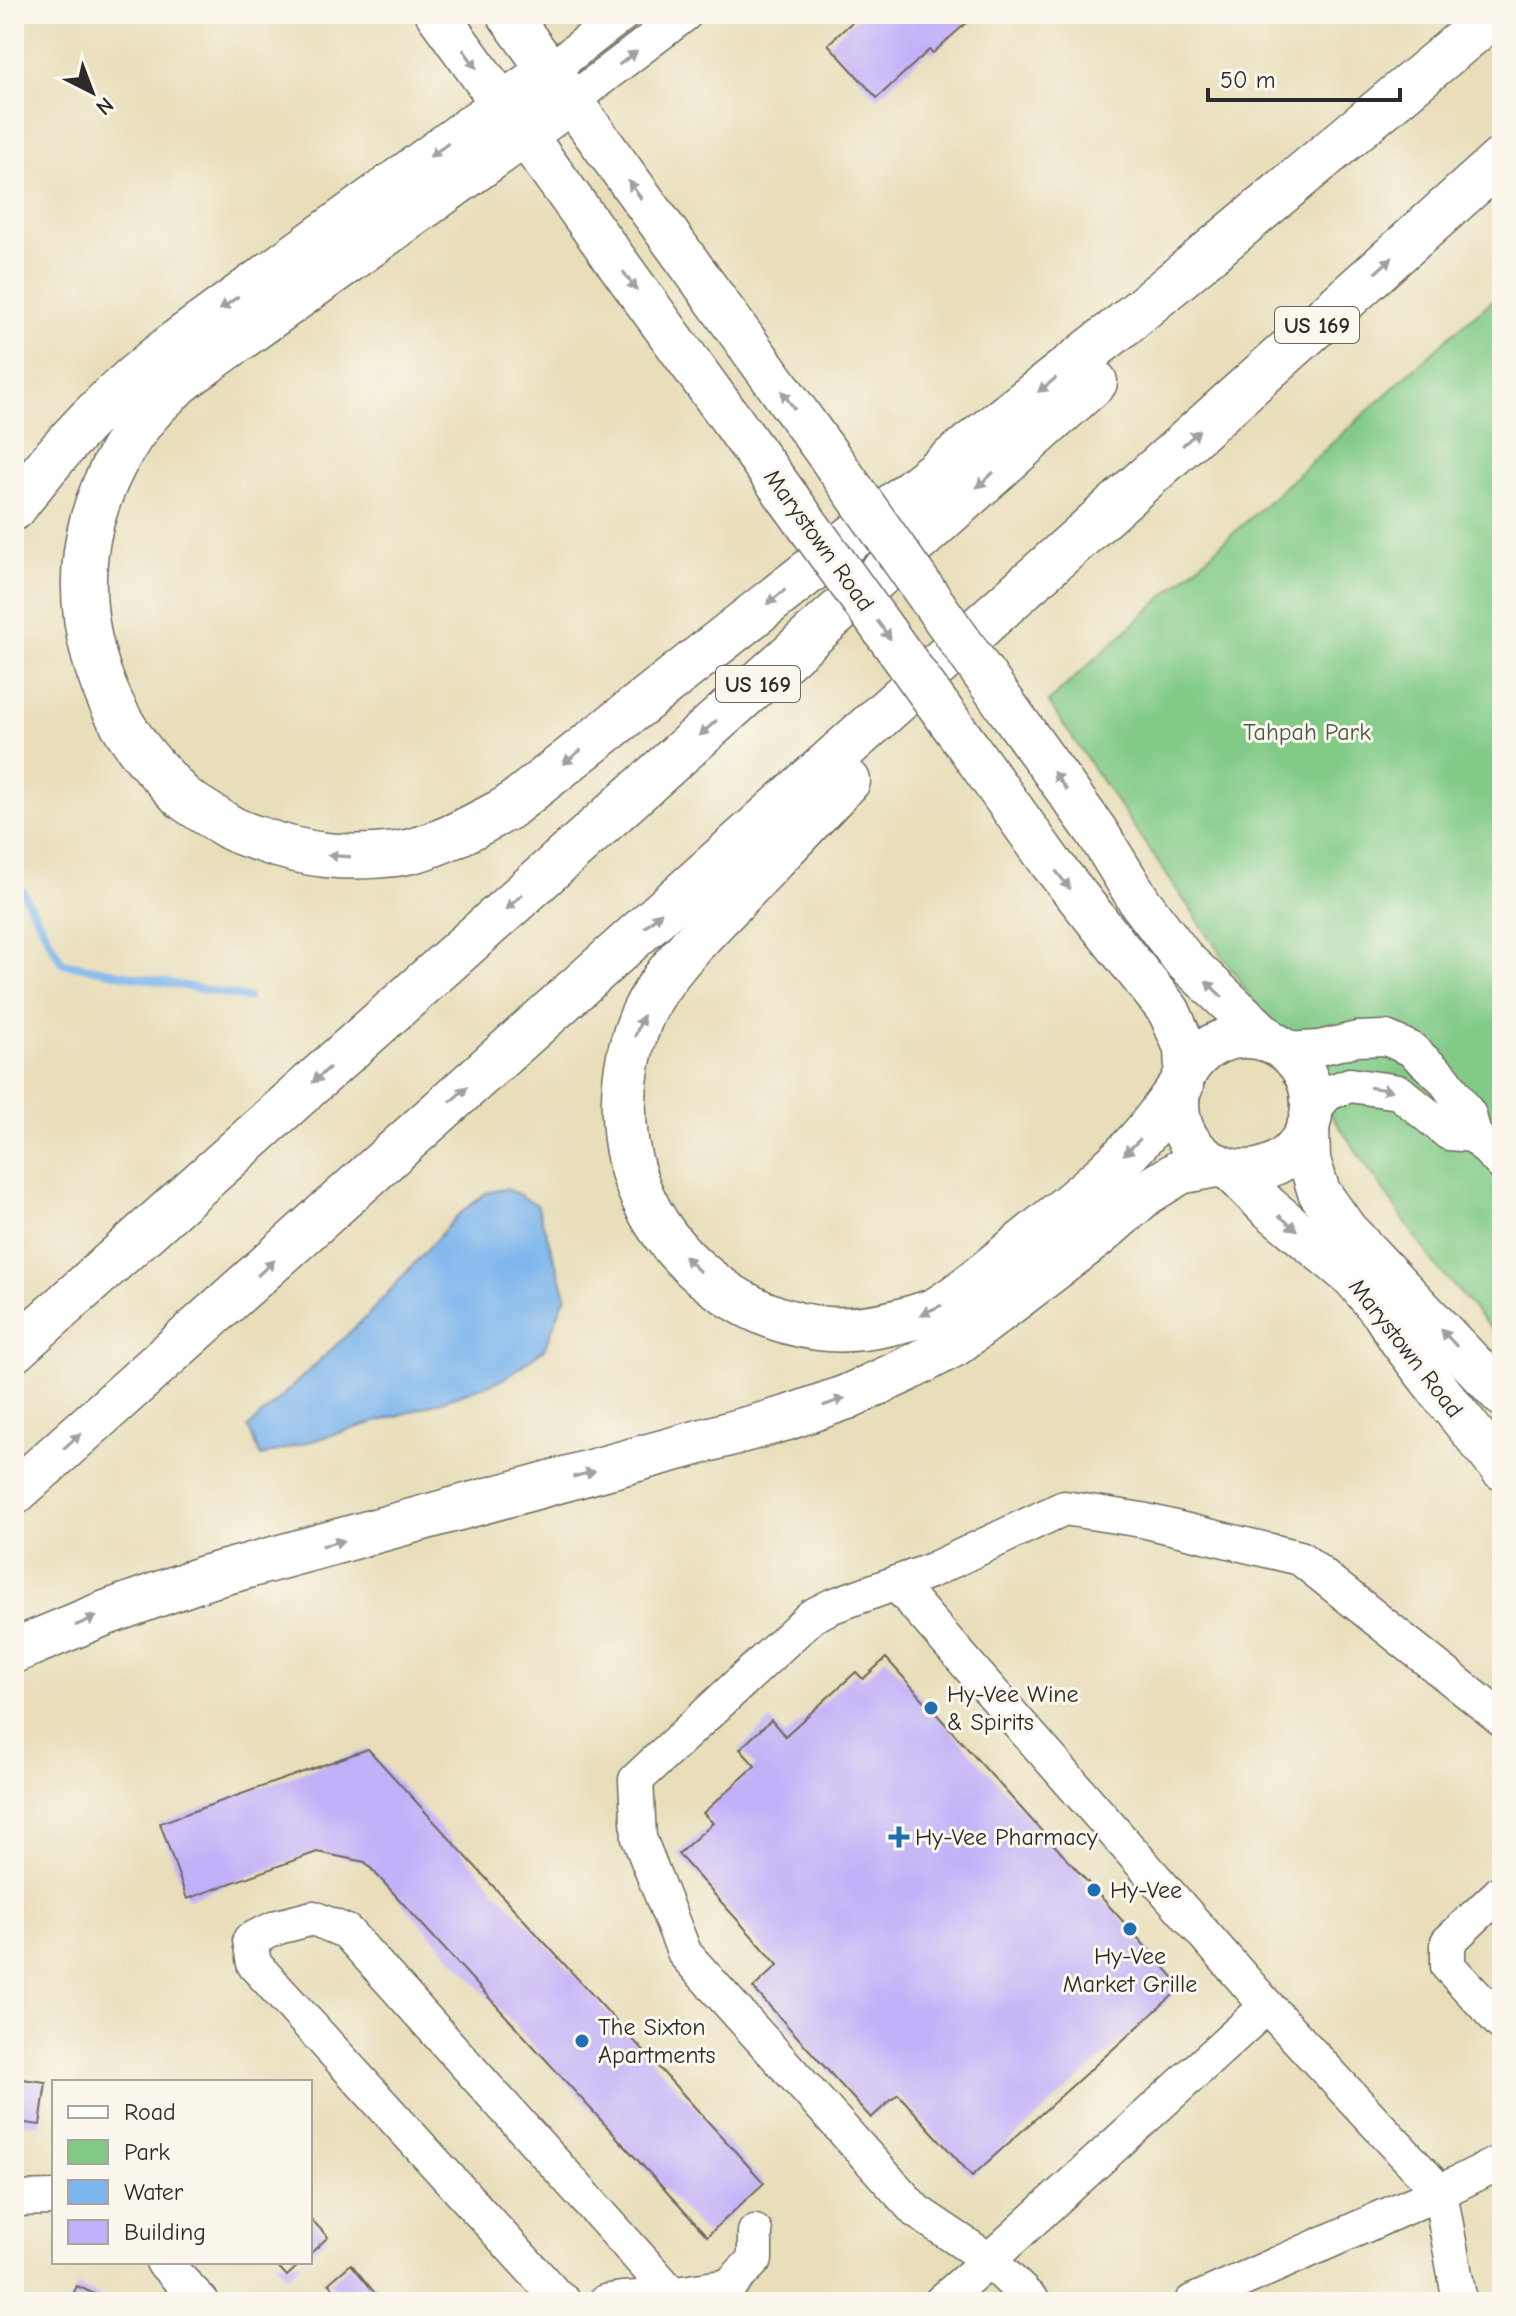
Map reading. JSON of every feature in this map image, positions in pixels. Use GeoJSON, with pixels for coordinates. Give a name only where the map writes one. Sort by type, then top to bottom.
{"type":"FeatureCollection","features":[{"type":"Feature","properties":{"kind":"highway"},"geometry":{"type":"LineString","coordinates":[[513,119],[167,393],[135,429],[108,477],[92,521],[84,567],[86,615],[94,659],[114,711],[144,757],[183,797],[234,830],[292,851],[344,858],[399,854],[458,835],[508,808],[1124,324],[1495,14]]}},
{"type":"Feature","properties":{"kind":"highway","name":"US 169"},"geometry":{"type":"LineString","coordinates":[[14,1350],[1502,17]]}},
{"type":"Feature","properties":{"kind":"highway"},"geometry":{"type":"LineString","coordinates":[[14,508],[88,418],[133,376],[190,332],[560,86]]}},
{"type":"Feature","properties":{"kind":"highway","name":"US 169"},"geometry":{"type":"LineString","coordinates":[[14,1493],[1502,159]]}},
{"type":"Feature","properties":{"kind":"highway"},"geometry":{"type":"LineString","coordinates":[[1133,490],[826,803],[692,945],[664,979],[639,1022],[627,1065],[623,1112],[629,1156],[644,1200],[665,1234],[728,1296],[767,1315],[818,1328],[878,1328],[935,1311],[986,1273],[1141,1139],[1184,1079]]}},
{"type":"Feature","properties":{"kind":"highway"},"geometry":{"type":"LineString","coordinates":[[14,1651],[103,1614],[204,1578],[787,1418],[847,1397],[955,1344],[1098,1235],[1146,1193],[1180,1172],[1223,1168]]}},
{"type":"Feature","properties":{"kind":"main road","name":"Marystown Road"},"geometry":{"type":"LineString","coordinates":[[437,14],[1051,863],[1169,1011],[1185,1048],[1184,1079]]}},
{"type":"Feature","properties":{"kind":"main road"},"geometry":{"type":"LineString","coordinates":[[508,14],[1097,832],[1140,902],[1184,960],[1298,1063],[1307,1077],[1312,1094],[1310,1119],[1300,1143],[1290,1155],[1262,1170],[1246,1172],[1223,1168],[1202,1157],[1183,1131],[1179,1117],[1178,1101],[1184,1079],[1195,1059],[1221,1041],[1238,1037],[1255,1037],[1279,1046]]}},
{"type":"Feature","properties":{"kind":"main road","name":"Marystown Road"},"geometry":{"type":"LineString","coordinates":[[1310,1119],[1309,1160],[1319,1192],[1346,1230],[1502,1395]]}},
{"type":"Feature","properties":{"kind":"main road","name":"Marystown Road"},"geometry":{"type":"LineString","coordinates":[[1223,1168],[1354,1278],[1502,1469]]}},
{"type":"Feature","properties":{"kind":"street"},"geometry":{"type":"LineString","coordinates":[[560,86],[623,14]]}},
{"type":"Feature","properties":{"kind":"street"},"geometry":{"type":"LineString","coordinates":[[560,86],[685,14]]}},
{"type":"Feature","properties":{"kind":"street"},"geometry":{"type":"LineString","coordinates":[[1279,1046],[1319,1048],[1357,1039],[1386,1038],[1411,1049],[1444,1079],[1469,1115],[1474,1135],[1502,1164]]}},
{"type":"Feature","properties":{"kind":"street"},"geometry":{"type":"LineString","coordinates":[[1310,1119],[1328,1093],[1350,1085],[1399,1092],[1449,1133],[1474,1135]]}},
{"type":"Feature","properties":{"kind":"street"},"geometry":{"type":"LineString","coordinates":[[1033,2302],[989,2260],[916,2211],[685,1954],[639,1838],[636,1780],[812,1616],[930,1571],[1064,1508],[1142,1520],[1300,1558],[1502,1719]]}},
{"type":"Feature","properties":{"kind":"street"},"geometry":{"type":"LineString","coordinates":[[896,1583],[1267,2006],[1440,2192],[1460,2302]]}},
{"type":"Feature","properties":{"kind":"street"},"geometry":{"type":"LineString","coordinates":[[1502,1891],[1448,1942],[1448,1966],[1502,2024]]}},
{"type":"Feature","properties":{"kind":"street"},"geometry":{"type":"LineString","coordinates":[[564,2302],[254,1964],[250,1940],[278,1927],[313,1918],[347,1932],[661,2298]]}},
{"type":"Feature","properties":{"kind":"street"},"geometry":{"type":"LineString","coordinates":[[941,2302],[1267,2006]]}},
{"type":"Feature","properties":{"kind":"street"},"geometry":{"type":"LineString","coordinates":[[1192,2302],[1440,2192],[1502,2161]]}},
{"type":"Feature","properties":{"kind":"street"},"geometry":{"type":"LineString","coordinates":[[14,2199],[52,2198]]}},
{"type":"Feature","properties":{"kind":"street"},"geometry":{"type":"LineString","coordinates":[[605,2302],[661,2298],[729,2286],[755,2259],[755,2232]]}},
{"type":"Feature","properties":{"kind":"street"},"geometry":{"type":"LineString","coordinates":[[165,2264],[202,2302]]}},
{"type":"Feature","properties":{"kind":"green space","name":"Tahpah Park"},"geometry":{"type":"Polygon","coordinates":[[[1502,293],[1502,1341],[1434,1264],[1048,702],[1451,335],[1502,293]]]}},
{"type":"Feature","properties":{"kind":"water"},"geometry":{"type":"Polygon","coordinates":[[[507,1188],[537,1205],[566,1295],[544,1349],[502,1380],[403,1414],[261,1456],[248,1428],[367,1316],[457,1216],[486,1193],[507,1188]]]}},
{"type":"Feature","properties":{"kind":"building"},"geometry":{"type":"Polygon","coordinates":[[[861,14],[976,14],[933,53],[929,50],[877,98],[828,44],[861,14]]]}},
{"type":"Feature","properties":{"kind":"building"},"geometry":{"type":"Polygon","coordinates":[[[886,1658],[1182,1987],[972,2176],[898,2094],[871,2118],[753,1988],[778,1965],[678,1854],[713,1823],[703,1813],[755,1766],[740,1749],[771,1720],[785,1736],[856,1672],[863,1679],[886,1658]]]}},
{"type":"Feature","properties":{"kind":"building","name":"The Sixton Apartments"},"geometry":{"type":"Polygon","coordinates":[[[368,1749],[764,2183],[707,2236],[365,1862],[317,1852],[187,1899],[160,1823],[368,1749]]]}},
{"type":"Feature","properties":{"kind":"building"},"geometry":{"type":"Polygon","coordinates":[[[14,2078],[46,2082],[40,2125],[17,2122],[19,2107],[14,2106],[14,2078]]]}},
{"type":"Feature","properties":{"kind":"building"},"geometry":{"type":"Polygon","coordinates":[[[312,2220],[328,2237],[312,2252],[312,2220]]]}},
{"type":"Feature","properties":{"kind":"building"},"geometry":{"type":"Polygon","coordinates":[[[276,2264],[300,2264],[287,2276],[276,2264]]]}},
{"type":"Feature","properties":{"kind":"building"},"geometry":{"type":"Polygon","coordinates":[[[351,2264],[379,2298],[375,2302],[335,2302],[341,2297],[329,2283],[351,2264]]]}},
{"type":"Feature","properties":{"kind":"building"},"geometry":{"type":"Polygon","coordinates":[[[77,2286],[101,2297],[98,2302],[69,2302],[77,2286]]]}},
{"type":"Feature","properties":{"kind":"waterway"},"geometry":{"type":"LineString","coordinates":[[22,891],[62,963],[248,998]]}},
{"type":"Feature","properties":{"kind":"place","name":"Hy-Vee Wine & Spirits"},"geometry":{"type":"Point","coordinates":[931,1708]}},
{"type":"Feature","properties":{"kind":"place","name":"Hy-Vee Pharmacy"},"geometry":{"type":"Point","coordinates":[899,1837]}},
{"type":"Feature","properties":{"kind":"place","name":"Hy-Vee"},"geometry":{"type":"Point","coordinates":[1094,1890]}},
{"type":"Feature","properties":{"kind":"place","name":"Hy-Vee Market Grille"},"geometry":{"type":"Point","coordinates":[1130,1929]}},
{"type":"Feature","properties":{"kind":"place","name":"The Sixton Apartments"},"geometry":{"type":"Point","coordinates":[582,2041]}}]}
